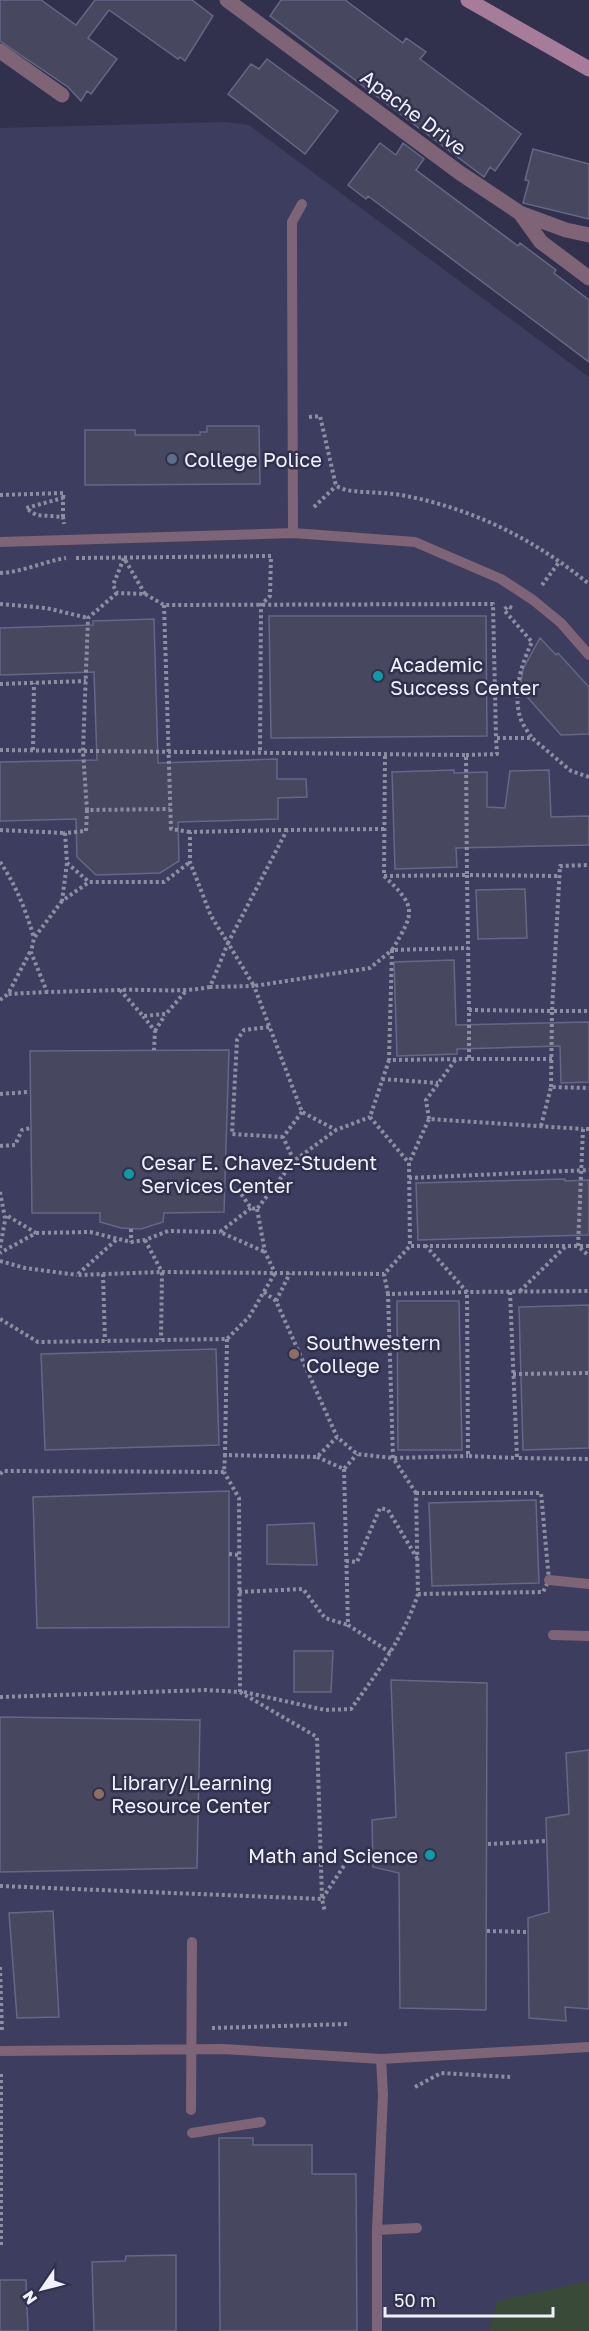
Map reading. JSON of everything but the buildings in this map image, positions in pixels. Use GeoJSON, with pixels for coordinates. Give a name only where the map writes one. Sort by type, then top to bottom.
{"type":"FeatureCollection","features":[{"type":"Feature","properties":{"kind":"street","name":"Apache Drive"},"geometry":{"type":"LineString","coordinates":[[227,0],[460,173],[520,213],[566,230],[589,235]]}},
{"type":"Feature","properties":{"kind":"street"},"geometry":{"type":"LineString","coordinates":[[468,0],[589,69]]}},
{"type":"Feature","properties":{"kind":"street"},"geometry":{"type":"LineString","coordinates":[[0,51],[62,95]]}},
{"type":"Feature","properties":{"kind":"street"},"geometry":{"type":"LineString","coordinates":[[520,213],[541,242],[589,278]]}},
{"type":"Feature","properties":{"kind":"lane"},"geometry":{"type":"LineString","coordinates":[[293,533],[292,222],[302,204]]}},
{"type":"Feature","properties":{"kind":"lane"},"geometry":{"type":"LineString","coordinates":[[0,542],[293,533],[416,542],[501,579],[533,600],[561,623],[589,655]]}},
{"type":"Feature","properties":{"kind":"lane"},"geometry":{"type":"LineString","coordinates":[[549,1580],[589,1584]]}},
{"type":"Feature","properties":{"kind":"lane"},"geometry":{"type":"LineString","coordinates":[[553,1635],[589,1636]]}},
{"type":"Feature","properties":{"kind":"lane"},"geometry":{"type":"LineString","coordinates":[[191,2110],[192,1942]]}},
{"type":"Feature","properties":{"kind":"lane"},"geometry":{"type":"LineString","coordinates":[[0,2051],[223,2049],[381,2059],[589,2047]]}},
{"type":"Feature","properties":{"kind":"lane"},"geometry":{"type":"LineString","coordinates":[[377,2331],[377,2230],[383,2095],[381,2059]]}},
{"type":"Feature","properties":{"kind":"lane"},"geometry":{"type":"LineString","coordinates":[[192,2133],[261,2122]]}},
{"type":"Feature","properties":{"kind":"lane"},"geometry":{"type":"LineString","coordinates":[[377,2230],[417,2228]]}},
{"type":"Feature","properties":{"kind":"path"},"geometry":{"type":"LineString","coordinates":[[309,417],[320,416],[336,486]]}},
{"type":"Feature","properties":{"kind":"path"},"geometry":{"type":"LineString","coordinates":[[314,507],[336,486]]}},
{"type":"Feature","properties":{"kind":"path"},"geometry":{"type":"LineString","coordinates":[[336,486],[346,490],[423,500],[486,520],[527,538],[560,560],[589,584]]}},
{"type":"Feature","properties":{"kind":"path"},"geometry":{"type":"LineString","coordinates":[[0,495],[64,493],[64,528]]}},
{"type":"Feature","properties":{"kind":"path"},"geometry":{"type":"LineString","coordinates":[[63,498],[26,508],[36,515],[63,517]]}},
{"type":"Feature","properties":{"kind":"path"},"geometry":{"type":"LineString","coordinates":[[0,573],[21,572],[38,563],[64,558],[271,556],[270,596],[261,605],[260,753]]}},
{"type":"Feature","properties":{"kind":"path"},"geometry":{"type":"LineString","coordinates":[[117,593],[113,585],[124,558]]}},
{"type":"Feature","properties":{"kind":"path"},"geometry":{"type":"LineString","coordinates":[[124,558],[145,594]]}},
{"type":"Feature","properties":{"kind":"path"},"geometry":{"type":"LineString","coordinates":[[542,585],[560,561]]}},
{"type":"Feature","properties":{"kind":"path"},"geometry":{"type":"LineString","coordinates":[[0,750],[33,750],[83,751],[168,752],[466,755],[497,754],[493,604],[164,605],[145,594],[117,593],[88,618],[83,751],[86,831],[65,833],[0,830]]}},
{"type":"Feature","properties":{"kind":"path"},"geometry":{"type":"LineString","coordinates":[[0,604],[46,608],[88,618]]}},
{"type":"Feature","properties":{"kind":"path"},"geometry":{"type":"LineString","coordinates":[[164,605],[171,829],[190,832],[384,829]]}},
{"type":"Feature","properties":{"kind":"path"},"geometry":{"type":"LineString","coordinates":[[516,609],[508,606],[504,610],[532,642],[521,666],[518,693],[520,718],[532,738],[571,771],[589,777]]}},
{"type":"Feature","properties":{"kind":"path"},"geometry":{"type":"LineString","coordinates":[[0,684],[86,681]]}},
{"type":"Feature","properties":{"kind":"path"},"geometry":{"type":"LineString","coordinates":[[33,750],[34,683]]}},
{"type":"Feature","properties":{"kind":"path"},"geometry":{"type":"LineString","coordinates":[[496,738],[532,738]]}},
{"type":"Feature","properties":{"kind":"path"},"geometry":{"type":"LineString","coordinates":[[8,994],[168,988],[185,992],[210,987],[254,987],[370,968],[392,950],[409,922],[406,897],[384,876],[385,754]]}},
{"type":"Feature","properties":{"kind":"path"},"geometry":{"type":"LineString","coordinates":[[466,755],[468,1059]]}},
{"type":"Feature","properties":{"kind":"path"},"geometry":{"type":"LineString","coordinates":[[87,810],[170,809]]}},
{"type":"Feature","properties":{"kind":"path"},"geometry":{"type":"LineString","coordinates":[[210,987],[228,944],[287,830]]}},
{"type":"Feature","properties":{"kind":"path"},"geometry":{"type":"LineString","coordinates":[[190,832],[190,862],[211,916],[254,987],[302,1112],[336,1130]]}},
{"type":"Feature","properties":{"kind":"path"},"geometry":{"type":"LineString","coordinates":[[62,901],[67,863],[65,833]]}},
{"type":"Feature","properties":{"kind":"path"},"geometry":{"type":"LineString","coordinates":[[0,862],[27,916],[34,938]]}},
{"type":"Feature","properties":{"kind":"path"},"geometry":{"type":"LineString","coordinates":[[0,1000],[8,994],[30,952],[34,938],[62,901],[90,882],[164,882],[190,862]]}},
{"type":"Feature","properties":{"kind":"path"},"geometry":{"type":"LineString","coordinates":[[67,863],[90,882]]}},
{"type":"Feature","properties":{"kind":"path"},"geometry":{"type":"LineString","coordinates":[[542,1126],[551,1087],[552,1011],[560,866],[589,865]]}},
{"type":"Feature","properties":{"kind":"path"},"geometry":{"type":"LineString","coordinates":[[384,876],[559,876]]}},
{"type":"Feature","properties":{"kind":"path"},"geometry":{"type":"LineString","coordinates":[[392,950],[468,948]]}},
{"type":"Feature","properties":{"kind":"path"},"geometry":{"type":"LineString","coordinates":[[370,1118],[389,1060],[392,950]]}},
{"type":"Feature","properties":{"kind":"path"},"geometry":{"type":"LineString","coordinates":[[30,952],[48,992]]}},
{"type":"Feature","properties":{"kind":"path"},"geometry":{"type":"LineString","coordinates":[[120,990],[155,1031]]}},
{"type":"Feature","properties":{"kind":"path"},"geometry":{"type":"LineString","coordinates":[[154,1050],[155,1031],[185,992]]}},
{"type":"Feature","properties":{"kind":"path"},"geometry":{"type":"LineString","coordinates":[[469,1010],[589,1011]]}},
{"type":"Feature","properties":{"kind":"path"},"geometry":{"type":"LineString","coordinates":[[143,1016],[166,1014]]}},
{"type":"Feature","properties":{"kind":"path"},"geometry":{"type":"LineString","coordinates":[[232,1134],[237,1040],[244,1030],[270,1027]]}},
{"type":"Feature","properties":{"kind":"path"},"geometry":{"type":"LineString","coordinates":[[0,1261],[25,1268],[77,1275],[162,1272],[384,1274],[410,1246],[409,1163],[429,1119],[426,1100],[456,1059]]}},
{"type":"Feature","properties":{"kind":"path"},"geometry":{"type":"LineString","coordinates":[[389,1060],[552,1059]]}},
{"type":"Feature","properties":{"kind":"path"},"geometry":{"type":"LineString","coordinates":[[382,1079],[438,1083]]}},
{"type":"Feature","properties":{"kind":"path"},"geometry":{"type":"LineString","coordinates":[[551,1087],[589,1088]]}},
{"type":"Feature","properties":{"kind":"path"},"geometry":{"type":"LineString","coordinates":[[0,1094],[28,1092]]}},
{"type":"Feature","properties":{"kind":"path"},"geometry":{"type":"LineString","coordinates":[[283,1137],[302,1112]]}},
{"type":"Feature","properties":{"kind":"path"},"geometry":{"type":"LineString","coordinates":[[275,1273],[265,1252],[257,1209],[294,1161],[336,1130],[370,1118]]}},
{"type":"Feature","properties":{"kind":"path"},"geometry":{"type":"LineString","coordinates":[[370,1118],[409,1163]]}},
{"type":"Feature","properties":{"kind":"path"},"geometry":{"type":"LineString","coordinates":[[429,1119],[589,1129]]}},
{"type":"Feature","properties":{"kind":"path"},"geometry":{"type":"LineString","coordinates":[[0,1146],[15,1145],[22,1130],[31,1128]]}},
{"type":"Feature","properties":{"kind":"path"},"geometry":{"type":"LineString","coordinates":[[583,1129],[578,1246],[589,1256]]}},
{"type":"Feature","properties":{"kind":"path"},"geometry":{"type":"LineString","coordinates":[[226,1136],[232,1134],[283,1137]]}},
{"type":"Feature","properties":{"kind":"path"},"geometry":{"type":"LineString","coordinates":[[283,1137],[294,1161]]}},
{"type":"Feature","properties":{"kind":"path"},"geometry":{"type":"LineString","coordinates":[[410,1178],[589,1170]]}},
{"type":"Feature","properties":{"kind":"path"},"geometry":{"type":"LineString","coordinates":[[233,1190],[237,1188],[251,1208],[257,1209]]}},
{"type":"Feature","properties":{"kind":"path"},"geometry":{"type":"LineString","coordinates":[[0,1192],[5,1218],[0,1248]]}},
{"type":"Feature","properties":{"kind":"path"},"geometry":{"type":"LineString","coordinates":[[220,1232],[251,1208]]}},
{"type":"Feature","properties":{"kind":"path"},"geometry":{"type":"LineString","coordinates":[[5,1218],[6,1215],[36,1233]]}},
{"type":"Feature","properties":{"kind":"path"},"geometry":{"type":"LineString","coordinates":[[131,1228],[131,1242]]}},
{"type":"Feature","properties":{"kind":"path"},"geometry":{"type":"LineString","coordinates":[[0,1253],[36,1233],[90,1232],[131,1242],[168,1232],[220,1232],[265,1252]]}},
{"type":"Feature","properties":{"kind":"path"},"geometry":{"type":"LineString","coordinates":[[77,1275],[116,1240]]}},
{"type":"Feature","properties":{"kind":"path"},"geometry":{"type":"LineString","coordinates":[[145,1240],[162,1272],[161,1340]]}},
{"type":"Feature","properties":{"kind":"path"},"geometry":{"type":"LineString","coordinates":[[410,1246],[589,1246]]}},
{"type":"Feature","properties":{"kind":"path"},"geometry":{"type":"LineString","coordinates":[[426,1246],[466,1292],[468,1456]]}},
{"type":"Feature","properties":{"kind":"path"},"geometry":{"type":"LineString","coordinates":[[519,1292],[566,1246]]}},
{"type":"Feature","properties":{"kind":"path"},"geometry":{"type":"LineString","coordinates":[[240,1692],[239,1498],[224,1472],[227,1339],[249,1317],[275,1273]]}},
{"type":"Feature","properties":{"kind":"path"},"geometry":{"type":"LineString","coordinates":[[276,1301],[290,1273]]}},
{"type":"Feature","properties":{"kind":"path"},"geometry":{"type":"LineString","coordinates":[[103,1274],[105,1341]]}},
{"type":"Feature","properties":{"kind":"path"},"geometry":{"type":"LineString","coordinates":[[0,1697],[206,1690],[240,1692],[325,1710],[351,1709],[391,1653],[411,1615],[418,1594],[416,1493],[393,1458],[388,1294],[384,1274]]}},
{"type":"Feature","properties":{"kind":"path"},"geometry":{"type":"LineString","coordinates":[[388,1294],[589,1291]]}},
{"type":"Feature","properties":{"kind":"path"},"geometry":{"type":"LineString","coordinates":[[264,1292],[276,1301],[337,1437],[357,1454],[393,1458],[468,1456],[589,1459]]}},
{"type":"Feature","properties":{"kind":"path"},"geometry":{"type":"LineString","coordinates":[[510,1292],[517,1458]]}},
{"type":"Feature","properties":{"kind":"path"},"geometry":{"type":"LineString","coordinates":[[0,1319],[38,1342],[227,1339]]}},
{"type":"Feature","properties":{"kind":"path"},"geometry":{"type":"LineString","coordinates":[[513,1374],[589,1373]]}},
{"type":"Feature","properties":{"kind":"path"},"geometry":{"type":"LineString","coordinates":[[317,1457],[337,1437]]}},
{"type":"Feature","properties":{"kind":"path"},"geometry":{"type":"LineString","coordinates":[[348,1625],[344,1469],[357,1454]]}},
{"type":"Feature","properties":{"kind":"path"},"geometry":{"type":"LineString","coordinates":[[225,1455],[317,1457],[344,1469]]}},
{"type":"Feature","properties":{"kind":"path"},"geometry":{"type":"LineString","coordinates":[[1,1471],[224,1472]]}},
{"type":"Feature","properties":{"kind":"path"},"geometry":{"type":"LineString","coordinates":[[416,1493],[541,1493],[549,1580],[543,1592],[418,1594]]}},
{"type":"Feature","properties":{"kind":"path"},"geometry":{"type":"LineString","coordinates":[[346,1562],[357,1562],[380,1508],[388,1510],[417,1559]]}},
{"type":"Feature","properties":{"kind":"path"},"geometry":{"type":"LineString","coordinates":[[229,1554],[239,1554]]}},
{"type":"Feature","properties":{"kind":"path"},"geometry":{"type":"LineString","coordinates":[[239,1592],[303,1589],[325,1618],[348,1625],[391,1653]]}},
{"type":"Feature","properties":{"kind":"path"},"geometry":{"type":"LineString","coordinates":[[240,1692],[316,1737],[322,1899],[325,1912]]}},
{"type":"Feature","properties":{"kind":"path"},"geometry":{"type":"LineString","coordinates":[[488,1844],[546,1841]]}},
{"type":"Feature","properties":{"kind":"path"},"geometry":{"type":"LineString","coordinates":[[322,1899],[353,1852]]}},
{"type":"Feature","properties":{"kind":"path"},"geometry":{"type":"LineString","coordinates":[[0,1886],[322,1899]]}},
{"type":"Feature","properties":{"kind":"path"},"geometry":{"type":"LineString","coordinates":[[487,1931],[528,1932]]}},
{"type":"Feature","properties":{"kind":"path"},"geometry":{"type":"LineString","coordinates":[[0,1967],[2,2031]]}},
{"type":"Feature","properties":{"kind":"path"},"geometry":{"type":"LineString","coordinates":[[212,2028],[350,2024]]}},
{"type":"Feature","properties":{"kind":"path"},"geometry":{"type":"LineString","coordinates":[[415,2087],[441,2073],[510,2077]]}},
{"type":"Feature","properties":{"kind":"path"},"geometry":{"type":"LineString","coordinates":[[1,2074],[1,2245]]}},
{"type":"Feature","properties":{"kind":"shaded area","name":"Southwestern College"},"geometry":{"type":"Polygon","coordinates":[[[225,122],[249,125],[589,377],[589,2331],[0,2331],[0,128],[225,122]]]}},
{"type":"Feature","properties":{"kind":"green space"},"geometry":{"type":"Polygon","coordinates":[[[589,2281],[589,2331],[489,2331],[497,2301],[589,2281]]]}},
{"type":"Feature","properties":{"kind":"place","name":"College Police"},"geometry":{"type":"Point","coordinates":[172,459]}},
{"type":"Feature","properties":{"kind":"place","name":"Academic Success Center"},"geometry":{"type":"Point","coordinates":[378,676]}},
{"type":"Feature","properties":{"kind":"place","name":"Cesar E. Chavez-Student Services Center"},"geometry":{"type":"Point","coordinates":[129,1174]}},
{"type":"Feature","properties":{"kind":"place","name":"Southwestern College"},"geometry":{"type":"Point","coordinates":[294,1354]}},
{"type":"Feature","properties":{"kind":"place","name":"Library/Learning Resource Center"},"geometry":{"type":"Point","coordinates":[99,1794]}},
{"type":"Feature","properties":{"kind":"place","name":"Math and Science"},"geometry":{"type":"Point","coordinates":[430,1855]}}]}
